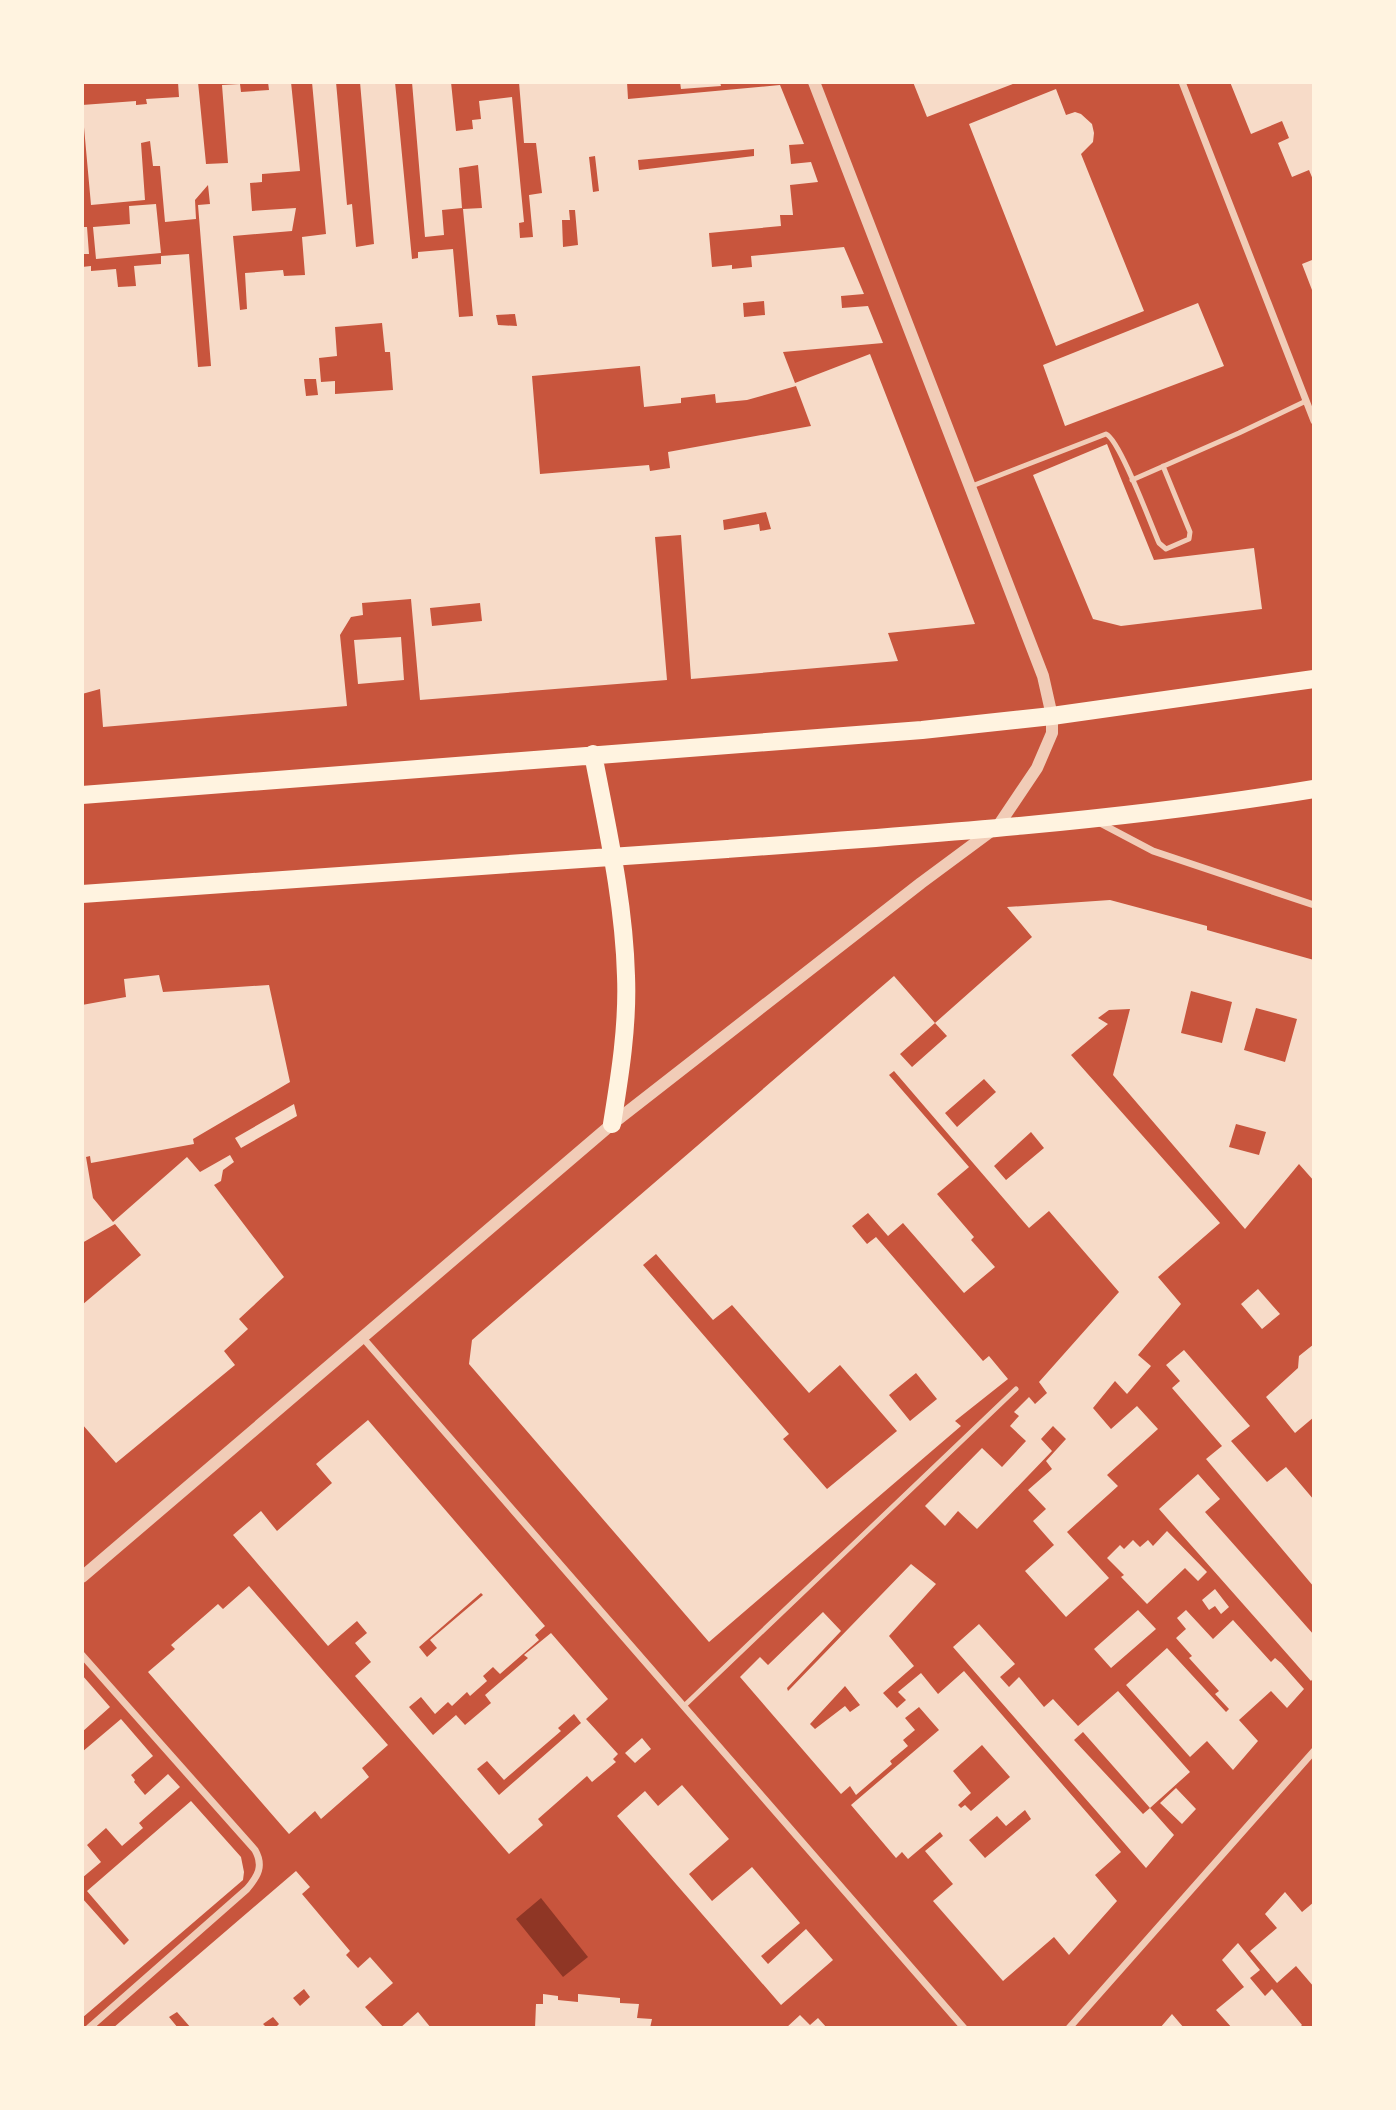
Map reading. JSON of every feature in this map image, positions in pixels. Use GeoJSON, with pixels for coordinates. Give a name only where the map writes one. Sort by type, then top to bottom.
{"type":"FeatureCollection","features":[{"type":"Feature","properties":{"kind":"main road"},"geometry":{"type":"LineString","coordinates":[[82,795],[922,730],[1052,716],[1314,679]]}},
{"type":"Feature","properties":{"kind":"main road"},"geometry":{"type":"LineString","coordinates":[[593,754],[622,919],[626,977],[623,1054],[612,1124]]}},
{"type":"Feature","properties":{"kind":"main road"},"geometry":{"type":"LineString","coordinates":[[82,894],[864,839],[1093,819],[1314,789]]}},
{"type":"Feature","properties":{"kind":"street"},"geometry":{"type":"LineString","coordinates":[[82,1577],[612,1124],[921,883],[998,827],[1042,758],[1052,733],[1052,716],[1043,676],[814,82]]}},
{"type":"Feature","properties":{"kind":"street"},"geometry":{"type":"LineString","coordinates":[[1182,82],[1314,421]]}},
{"type":"Feature","properties":{"kind":"street"},"geometry":{"type":"LineString","coordinates":[[1093,819],[1153,851],[1314,905]]}},
{"type":"Feature","properties":{"kind":"street"},"geometry":{"type":"LineString","coordinates":[[363,1338],[964,2028]]}},
{"type":"Feature","properties":{"kind":"street"},"geometry":{"type":"LineString","coordinates":[[82,1655],[255,1850],[260,1866],[258,1875],[247,1889],[89,2028]]}},
{"type":"Feature","properties":{"kind":"street"},"geometry":{"type":"LineString","coordinates":[[1069,2028],[1314,1751]]}},
{"type":"Feature","properties":{"kind":"lane"},"geometry":{"type":"LineString","coordinates":[[1132,480],[1306,401]]}},
{"type":"Feature","properties":{"kind":"lane"},"geometry":{"type":"LineString","coordinates":[[971,486],[1106,434],[1112,436],[1159,543],[1166,549],[1189,539],[1190,532],[1163,467]]}},
{"type":"Feature","properties":{"kind":"lane"},"geometry":{"type":"LineString","coordinates":[[684,1706],[1016,1389]]}},
{"type":"Feature","properties":{"kind":"shaded area"},"geometry":{"type":"Polygon","coordinates":[[[541,1898],[588,1957],[563,1977],[516,1919],[541,1898]]]}},
{"type":"Feature","properties":{"kind":"building"},"geometry":{"type":"Polygon","coordinates":[[[178,82],[198,82],[206,164],[228,163],[222,85],[240,84],[241,92],[269,90],[268,82],[291,82],[300,171],[262,174],[262,182],[250,183],[252,211],[296,208],[292,231],[233,236],[240,310],[247,309],[245,273],[283,270],[284,276],[305,275],[302,237],[326,234],[312,82],[336,82],[347,205],[352,204],[356,247],[374,244],[360,82],[395,82],[412,259],[418,258],[418,252],[453,249],[459,317],[473,316],[463,209],[482,208],[478,165],[459,168],[462,208],[442,210],[444,235],[425,237],[412,82],[451,82],[456,131],[473,129],[472,120],[481,119],[479,101],[512,97],[524,222],[519,223],[520,238],[533,237],[529,195],[542,193],[536,143],[524,143],[519,82],[627,82],[628,99],[780,85],[804,144],[789,145],[791,164],[811,162],[818,182],[790,185],[793,215],[780,215],[781,226],[709,233],[712,267],[752,267],[751,256],[844,247],[864,294],[841,296],[842,308],[868,306],[883,343],[783,352],[795,383],[870,354],[975,624],[888,633],[898,661],[691,679],[681,535],[655,537],[667,680],[420,700],[411,599],[362,603],[363,615],[351,617],[340,635],[347,706],[103,727],[100,689],[82,694],[82,267],[91,266],[91,271],[116,269],[118,287],[136,286],[134,266],[161,264],[161,256],[189,254],[198,367],[211,366],[198,205],[210,204],[208,185],[195,200],[196,219],[165,222],[160,166],[153,166],[150,141],[141,143],[145,200],[91,205],[82,105],[136,101],[136,105],[147,104],[146,99],[179,97],[178,82]],[[754,149],[638,160],[639,170],[754,156],[754,149]],[[595,156],[589,157],[593,192],[599,191],[595,156]],[[569,210],[570,220],[562,220],[563,247],[578,245],[575,210],[569,210]],[[764,301],[743,303],[744,317],[765,315],[764,301]],[[515,314],[496,315],[498,325],[517,326],[515,314]],[[382,323],[335,327],[337,356],[319,358],[321,382],[335,381],[335,394],[393,390],[390,352],[385,352],[382,323]],[[640,366],[532,376],[540,474],[649,465],[650,471],[670,468],[668,452],[811,426],[796,386],[747,400],[716,403],[715,394],[681,398],[681,403],[644,407],[640,366]],[[304,379],[306,396],[318,395],[316,379],[304,379]],[[766,512],[723,520],[724,530],[759,524],[760,531],[771,529],[766,512]],[[480,603],[430,608],[432,626],[482,621],[480,603]]]}},
{"type":"Feature","properties":{"kind":"building"},"geometry":{"type":"Polygon","coordinates":[[[680,82],[720,82],[721,86],[681,89],[680,82]]]}},
{"type":"Feature","properties":{"kind":"building"},"geometry":{"type":"Polygon","coordinates":[[[913,82],[1018,82],[927,117],[913,82]]]}},
{"type":"Feature","properties":{"kind":"building"},"geometry":{"type":"Polygon","coordinates":[[[1230,82],[1314,82],[1314,182],[1309,170],[1292,177],[1278,143],[1289,138],[1282,121],[1251,134],[1230,82]]]}},
{"type":"Feature","properties":{"kind":"building"},"geometry":{"type":"Polygon","coordinates":[[[1056,89],[1066,115],[1075,112],[1081,114],[1092,124],[1093,142],[1081,154],[1144,311],[1056,346],[969,124],[1056,89]]]}},
{"type":"Feature","properties":{"kind":"building"},"geometry":{"type":"Polygon","coordinates":[[[156,204],[161,253],[96,259],[93,227],[130,224],[129,206],[156,204]]]}},
{"type":"Feature","properties":{"kind":"building"},"geometry":{"type":"Polygon","coordinates":[[[82,227],[87,227],[89,254],[82,254],[82,227]]]}},
{"type":"Feature","properties":{"kind":"building"},"geometry":{"type":"Polygon","coordinates":[[[1312,260],[1314,289],[1312,290],[1302,264],[1312,260]]]}},
{"type":"Feature","properties":{"kind":"building"},"geometry":{"type":"Polygon","coordinates":[[[1198,303],[1224,366],[1065,426],[1043,365],[1198,303]]]}},
{"type":"Feature","properties":{"kind":"building"},"geometry":{"type":"Polygon","coordinates":[[[1107,444],[1154,560],[1254,548],[1262,609],[1121,626],[1093,619],[1033,475],[1107,444]]]}},
{"type":"Feature","properties":{"kind":"building"},"geometry":{"type":"Polygon","coordinates":[[[401,637],[404,680],[358,684],[354,640],[401,637]]]}},
{"type":"Feature","properties":{"kind":"building"},"geometry":{"type":"Polygon","coordinates":[[[1110,900],[1207,926],[1207,930],[1314,960],[1314,1181],[1299,1164],[1245,1229],[1113,1075],[1130,1009],[1109,1010],[1098,1018],[1108,1024],[1071,1055],[1220,1223],[1158,1277],[1181,1304],[1138,1355],[1151,1366],[1127,1394],[1115,1381],[1093,1408],[1111,1429],[1137,1406],[1158,1429],[1107,1475],[1118,1486],[1067,1532],[1109,1578],[1066,1617],[1025,1571],[1054,1545],[1033,1521],[1046,1509],[1028,1490],[1052,1469],[1046,1461],[1066,1439],[1053,1426],[1041,1439],[1052,1451],[977,1529],[958,1511],[945,1526],[925,1506],[982,1448],[1002,1467],[1026,1441],[1010,1426],[1019,1416],[1014,1412],[1029,1397],[1035,1404],[1047,1393],[1039,1382],[1119,1292],[1049,1211],[1029,1228],[894,1071],[889,1075],[969,1167],[937,1194],[974,1237],[971,1240],[995,1267],[964,1293],[903,1223],[888,1236],[868,1213],[852,1226],[867,1244],[876,1237],[983,1361],[989,1356],[1008,1379],[955,1421],[961,1426],[709,1642],[469,1364],[472,1340],[894,976],[935,1023],[1032,937],[1007,907],[1110,900]],[[1191,991],[1181,1033],[1222,1043],[1232,1002],[1191,991]],[[1256,1008],[1244,1050],[1285,1062],[1297,1019],[1256,1008]],[[935,1023],[900,1054],[912,1067],[947,1036],[935,1023]],[[984,1079],[945,1113],[957,1127],[996,1092],[984,1079]],[[1236,1124],[1229,1147],[1259,1155],[1266,1132],[1236,1124]],[[1031,1132],[994,1166],[1006,1180],[1044,1148],[1031,1132]],[[656,1254],[643,1265],[789,1434],[783,1439],[827,1489],[897,1431],[840,1365],[809,1393],[732,1305],[713,1320],[656,1254]],[[916,1373],[889,1395],[910,1421],[937,1399],[916,1373]]]}},
{"type":"Feature","properties":{"kind":"building"},"geometry":{"type":"Polygon","coordinates":[[[159,975],[163,992],[269,985],[290,1082],[193,1139],[194,1144],[91,1163],[90,1156],[86,1157],[93,1198],[113,1222],[187,1157],[200,1172],[230,1155],[234,1162],[223,1170],[221,1181],[214,1185],[284,1277],[239,1319],[248,1329],[224,1351],[235,1365],[116,1463],[82,1424],[82,1305],[141,1255],[115,1224],[82,1243],[82,1005],[126,997],[124,979],[159,975]]]}},
{"type":"Feature","properties":{"kind":"building"},"geometry":{"type":"Polygon","coordinates":[[[294,1104],[297,1116],[241,1148],[235,1138],[294,1104]]]}},
{"type":"Feature","properties":{"kind":"building"},"geometry":{"type":"Polygon","coordinates":[[[1258,1289],[1280,1314],[1262,1329],[1241,1304],[1258,1289]]]}},
{"type":"Feature","properties":{"kind":"building"},"geometry":{"type":"Polygon","coordinates":[[[1314,1344],[1314,1417],[1295,1433],[1266,1397],[1298,1368],[1299,1356],[1314,1344]]]}},
{"type":"Feature","properties":{"kind":"building"},"geometry":{"type":"Polygon","coordinates":[[[1184,1350],[1250,1426],[1231,1441],[1267,1482],[1286,1467],[1314,1500],[1314,1587],[1206,1459],[1222,1446],[1172,1388],[1180,1381],[1166,1365],[1184,1350]]]}},
{"type":"Feature","properties":{"kind":"building"},"geometry":{"type":"Polygon","coordinates":[[[368,1420],[545,1626],[535,1635],[539,1640],[500,1674],[493,1667],[483,1676],[487,1681],[470,1696],[467,1692],[452,1706],[448,1702],[435,1714],[421,1697],[409,1707],[433,1735],[456,1715],[465,1725],[491,1703],[485,1695],[528,1658],[524,1655],[551,1633],[608,1699],[586,1719],[618,1754],[613,1759],[616,1762],[592,1782],[587,1776],[538,1819],[543,1825],[509,1854],[355,1676],[371,1662],[355,1643],[367,1633],[357,1621],[328,1646],[233,1535],[261,1511],[277,1531],[332,1483],[316,1464],[368,1420]],[[481,1593],[419,1647],[427,1657],[437,1648],[430,1640],[483,1595],[481,1593]],[[574,1714],[558,1728],[561,1731],[504,1780],[487,1761],[477,1769],[499,1795],[581,1723],[574,1714]]]}},
{"type":"Feature","properties":{"kind":"building"},"geometry":{"type":"Polygon","coordinates":[[[1198,1474],[1220,1499],[1205,1512],[1314,1635],[1314,1677],[1311,1681],[1159,1509],[1198,1474]]]}},
{"type":"Feature","properties":{"kind":"building"},"geometry":{"type":"Polygon","coordinates":[[[1167,1531],[1207,1572],[1198,1581],[1185,1568],[1147,1604],[1107,1558],[1120,1545],[1124,1549],[1133,1540],[1140,1547],[1148,1540],[1153,1546],[1167,1531]]]}},
{"type":"Feature","properties":{"kind":"building"},"geometry":{"type":"Polygon","coordinates":[[[911,1564],[936,1584],[889,1636],[914,1666],[883,1693],[897,1708],[906,1700],[898,1692],[921,1673],[938,1694],[964,1671],[1121,1852],[1095,1875],[1117,1901],[1069,1955],[1054,1937],[1003,1981],[933,1901],[953,1884],[925,1851],[943,1836],[940,1832],[908,1859],[902,1852],[896,1858],[851,1805],[939,1730],[919,1707],[905,1718],[915,1730],[903,1740],[908,1746],[890,1761],[892,1764],[856,1795],[850,1786],[841,1794],[740,1677],[760,1657],[768,1665],[823,1612],[841,1631],[787,1688],[788,1691],[911,1564]],[[845,1686],[810,1724],[815,1729],[845,1706],[850,1712],[860,1705],[845,1686]],[[982,1745],[953,1771],[971,1793],[958,1805],[961,1808],[965,1805],[971,1811],[1010,1777],[982,1745]],[[1025,1810],[1006,1826],[997,1816],[969,1840],[985,1858],[1031,1819],[1025,1810]]]}},
{"type":"Feature","properties":{"kind":"building"},"geometry":{"type":"Polygon","coordinates":[[[249,1586],[388,1745],[362,1768],[369,1777],[321,1819],[315,1811],[289,1834],[148,1672],[175,1649],[171,1645],[218,1604],[223,1609],[249,1586]]]}},
{"type":"Feature","properties":{"kind":"building"},"geometry":{"type":"Polygon","coordinates":[[[1215,1589],[1229,1607],[1221,1614],[1215,1606],[1209,1610],[1202,1600],[1215,1589]]]}},
{"type":"Feature","properties":{"kind":"building"},"geometry":{"type":"Polygon","coordinates":[[[1138,1610],[1156,1629],[1111,1668],[1094,1649],[1138,1610]]]}},
{"type":"Feature","properties":{"kind":"building"},"geometry":{"type":"Polygon","coordinates":[[[1186,1610],[1213,1639],[1233,1620],[1271,1662],[1275,1658],[1304,1689],[1287,1708],[1271,1691],[1239,1720],[1258,1741],[1233,1770],[1207,1741],[1190,1757],[1126,1685],[1167,1648],[1226,1712],[1229,1709],[1215,1694],[1219,1691],[1189,1658],[1192,1656],[1176,1638],[1186,1629],[1177,1618],[1186,1610]]]}},
{"type":"Feature","properties":{"kind":"building"},"geometry":{"type":"Polygon","coordinates":[[[979,1624],[1015,1664],[1000,1677],[1009,1687],[1019,1677],[1044,1707],[1053,1699],[1078,1726],[1118,1691],[1190,1772],[1150,1808],[1174,1835],[1146,1868],[953,1647],[979,1624]],[[1083,1732],[1074,1740],[1143,1814],[1150,1808],[1083,1732]]]}},
{"type":"Feature","properties":{"kind":"building"},"geometry":{"type":"Polygon","coordinates":[[[82,1675],[110,1707],[82,1732],[82,1675]]]}},
{"type":"Feature","properties":{"kind":"building"},"geometry":{"type":"Polygon","coordinates":[[[121,1719],[153,1756],[131,1775],[145,1795],[168,1774],[180,1787],[139,1823],[143,1828],[122,1846],[106,1828],[87,1845],[101,1862],[82,1878],[82,1752],[121,1719]]]}},
{"type":"Feature","properties":{"kind":"building"},"geometry":{"type":"Polygon","coordinates":[[[642,1738],[651,1749],[635,1763],[625,1753],[642,1738]]]}},
{"type":"Feature","properties":{"kind":"building"},"geometry":{"type":"Polygon","coordinates":[[[682,1785],[729,1839],[689,1874],[712,1901],[752,1867],[800,1923],[761,1956],[768,1964],[806,1929],[833,1960],[781,2005],[617,1816],[645,1791],[658,1806],[682,1785]]]}},
{"type":"Feature","properties":{"kind":"building"},"geometry":{"type":"Polygon","coordinates":[[[1176,1788],[1196,1809],[1182,1824],[1160,1803],[1176,1788]]]}},
{"type":"Feature","properties":{"kind":"building"},"geometry":{"type":"Polygon","coordinates":[[[191,1801],[241,1857],[243,1880],[82,2018],[82,1898],[124,1945],[129,1940],[87,1891],[191,1801]]]}},
{"type":"Feature","properties":{"kind":"building"},"geometry":{"type":"Polygon","coordinates":[[[296,1871],[310,1887],[302,1894],[350,1951],[346,1955],[358,1968],[370,1957],[393,1983],[365,2007],[384,2028],[275,2028],[279,2024],[273,2017],[263,2024],[267,2028],[191,2028],[177,2012],[169,2017],[178,2028],[113,2028],[296,1871]],[[304,1989],[293,1998],[300,2006],[310,1997],[304,1989]]]}},
{"type":"Feature","properties":{"kind":"building"},"geometry":{"type":"Polygon","coordinates":[[[1285,1892],[1302,1912],[1314,1902],[1314,1987],[1296,1966],[1277,1983],[1250,1951],[1277,1928],[1265,1914],[1285,1892]]]}},
{"type":"Feature","properties":{"kind":"building"},"geometry":{"type":"Polygon","coordinates":[[[1238,1943],[1260,1970],[1250,1978],[1265,1996],[1272,1989],[1302,2025],[1299,2028],[1232,2028],[1216,2010],[1244,1987],[1222,1960],[1238,1943]]]}},
{"type":"Feature","properties":{"kind":"building"},"geometry":{"type":"Polygon","coordinates":[[[543,1994],[558,1996],[558,2000],[578,2002],[578,1994],[620,1998],[620,2003],[639,2004],[637,2018],[652,2019],[650,2028],[535,2028],[536,2004],[543,2004],[543,1994]]]}},
{"type":"Feature","properties":{"kind":"building"},"geometry":{"type":"Polygon","coordinates":[[[418,2012],[431,2028],[400,2028],[418,2012]]]}},
{"type":"Feature","properties":{"kind":"building"},"geometry":{"type":"Polygon","coordinates":[[[1172,2014],[1184,2028],[1160,2028],[1172,2014]]]}},
{"type":"Feature","properties":{"kind":"building"},"geometry":{"type":"Polygon","coordinates":[[[800,2015],[810,2025],[818,2018],[827,2028],[786,2028],[800,2015]]]}}]}
